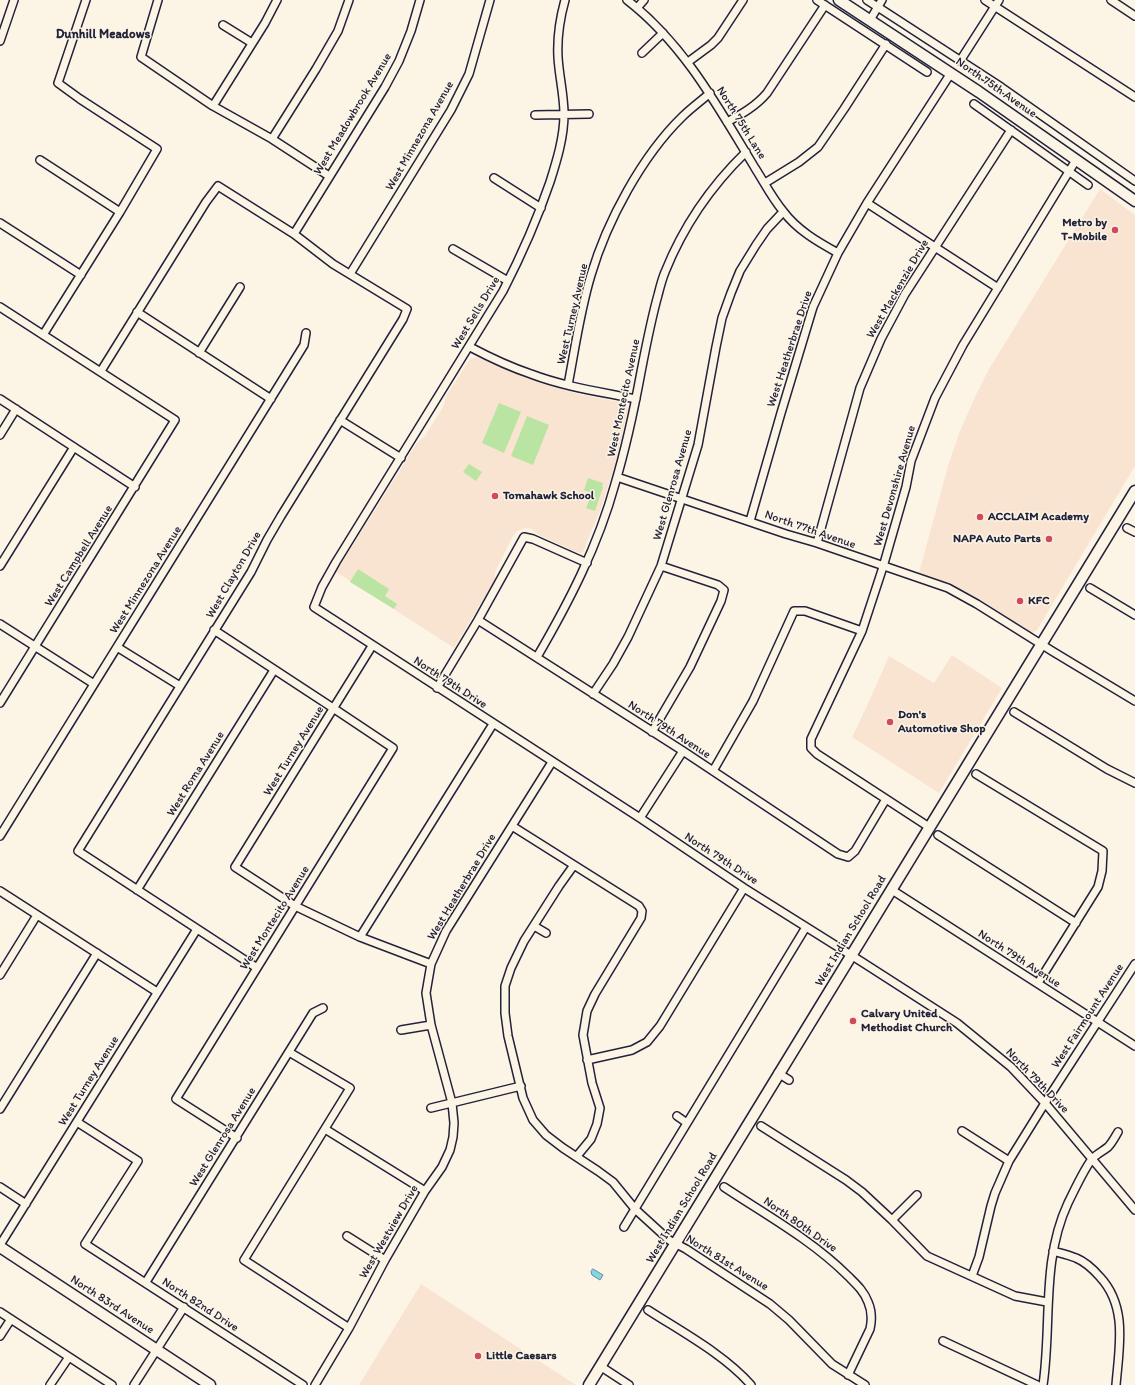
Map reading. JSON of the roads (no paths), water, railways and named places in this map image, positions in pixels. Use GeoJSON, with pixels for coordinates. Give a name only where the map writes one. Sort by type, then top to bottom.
{"type":"FeatureCollection","features":[{"type":"Feature","properties":{"kind":"main road","name":"North 75th Avenue"},"geometry":{"type":"LineString","coordinates":[[839,0],[951,73],[1135,201]]}},
{"type":"Feature","properties":{"kind":"main road","name":"West Indian School Road"},"geometry":{"type":"LineString","coordinates":[[589,1385],[778,1073],[892,890],[1135,491]]}},
{"type":"Feature","properties":{"kind":"main road","name":"North 83rd Avenue"},"geometry":{"type":"LineString","coordinates":[[0,1246],[210,1385]]}},
{"type":"Feature","properties":{"kind":"street"},"geometry":{"type":"LineString","coordinates":[[0,41],[14,0]]}},
{"type":"Feature","properties":{"kind":"street"},"geometry":{"type":"LineString","coordinates":[[43,335],[120,212],[157,149],[58,83],[86,0]]}},
{"type":"Feature","properties":{"kind":"street"},"geometry":{"type":"LineString","coordinates":[[158,0],[141,57],[213,106],[272,139],[329,176]]}},
{"type":"Feature","properties":{"kind":"street"},"geometry":{"type":"LineString","coordinates":[[213,106],[265,23],[277,0]]}},
{"type":"Feature","properties":{"kind":"street"},"geometry":{"type":"LineString","coordinates":[[272,139],[338,31],[348,0]]}},
{"type":"Feature","properties":{"kind":"street","name":"West Meadowbrook Avenue"},"geometry":{"type":"LineString","coordinates":[[294,234],[385,87],[399,61],[411,31],[420,0]]}},
{"type":"Feature","properties":{"kind":"street","name":"West Minnezona Avenue"},"geometry":{"type":"LineString","coordinates":[[350,274],[451,110],[468,74],[490,0]]}},
{"type":"Feature","properties":{"kind":"street","name":"West Sells Drive"},"geometry":{"type":"LineString","coordinates":[[314,607],[322,587],[333,568],[470,347],[508,281],[541,208],[561,144],[564,114],[558,57],[559,30],[562,10],[566,0]]}},
{"type":"Feature","properties":{"kind":"street","name":"North 75th Lane"},"geometry":{"type":"LineString","coordinates":[[627,0],[663,33],[688,62],[710,93],[783,212],[809,237],[838,253]]}},
{"type":"Feature","properties":{"kind":"street"},"geometry":{"type":"LineString","coordinates":[[637,8],[644,0]]}},
{"type":"Feature","properties":{"kind":"street"},"geometry":{"type":"LineString","coordinates":[[688,62],[718,38],[743,0]]}},
{"type":"Feature","properties":{"kind":"street"},"geometry":{"type":"LineString","coordinates":[[817,0],[927,72]]}},
{"type":"Feature","properties":{"kind":"street","name":"North 75th Avenue"},"geometry":{"type":"LineString","coordinates":[[867,0],[1012,95],[1135,180]]}},
{"type":"Feature","properties":{"kind":"street"},"geometry":{"type":"LineString","coordinates":[[870,20],[882,0]]}},
{"type":"Feature","properties":{"kind":"street"},"geometry":{"type":"LineString","coordinates":[[985,0],[997,3],[1135,97]]}},
{"type":"Feature","properties":{"kind":"street"},"geometry":{"type":"LineString","coordinates":[[1111,0],[1135,16]]}},
{"type":"Feature","properties":{"kind":"street"},"geometry":{"type":"LineString","coordinates":[[960,61],[997,3]]}},
{"type":"Feature","properties":{"kind":"street"},"geometry":{"type":"LineString","coordinates":[[727,122],[743,114],[759,103],[767,94],[825,5]]}},
{"type":"Feature","properties":{"kind":"street"},"geometry":{"type":"LineString","coordinates":[[223,25],[252,43]]}},
{"type":"Feature","properties":{"kind":"street"},"geometry":{"type":"LineString","coordinates":[[642,53],[663,33]]}},
{"type":"Feature","properties":{"kind":"street"},"geometry":{"type":"LineString","coordinates":[[765,183],[799,162],[818,147],[886,44]]}},
{"type":"Feature","properties":{"kind":"street","name":"West Heatherbrae Drive"},"geometry":{"type":"LineString","coordinates":[[750,521],[813,307],[838,253],[867,203],[951,73]]}},
{"type":"Feature","properties":{"kind":"street","name":"West Turney Avenue"},"geometry":{"type":"LineString","coordinates":[[568,385],[577,334],[591,275],[618,207],[657,146],[682,117],[710,93]]}},
{"type":"Feature","properties":{"kind":"street"},"geometry":{"type":"LineString","coordinates":[[974,104],[1088,185]]}},
{"type":"Feature","properties":{"kind":"street"},"geometry":{"type":"LineString","coordinates":[[535,115],[589,114]]}},
{"type":"Feature","properties":{"kind":"street","name":"West Mackenzie Drive"},"geometry":{"type":"LineString","coordinates":[[817,543],[860,388],[881,339],[905,294],[1011,130]]}},
{"type":"Feature","properties":{"kind":"street","name":"West Montecito Avenue"},"geometry":{"type":"LineString","coordinates":[[537,657],[562,614],[587,563],[603,525],[627,442],[652,318],[664,273],[680,240],[697,212],[716,185],[746,152]]}},
{"type":"Feature","properties":{"kind":"street"},"geometry":{"type":"LineString","coordinates":[[40,160],[120,212]]}},
{"type":"Feature","properties":{"kind":"street","name":"West Devonshire Avenue"},"geometry":{"type":"LineString","coordinates":[[886,799],[817,754],[811,748],[811,739],[862,631],[906,487],[911,461],[935,398],[963,345],[1076,160]]}},
{"type":"Feature","properties":{"kind":"street"},"geometry":{"type":"LineString","coordinates":[[494,178],[541,208]]}},
{"type":"Feature","properties":{"kind":"street"},"geometry":{"type":"LineString","coordinates":[[0,307],[100,371],[218,186],[294,234],[333,264],[350,274]]}},
{"type":"Feature","properties":{"kind":"street"},"geometry":{"type":"LineString","coordinates":[[867,203],[998,288]]}},
{"type":"Feature","properties":{"kind":"street","name":"West Glenrosa Avenue"},"geometry":{"type":"LineString","coordinates":[[593,694],[613,664],[628,637],[661,566],[698,445],[722,318],[740,272],[767,229],[783,212]]}},
{"type":"Feature","properties":{"kind":"street"},"geometry":{"type":"LineString","coordinates":[[0,223],[81,275]]}},
{"type":"Feature","properties":{"kind":"street"},"geometry":{"type":"LineString","coordinates":[[453,249],[508,281]]}},
{"type":"Feature","properties":{"kind":"street","name":"West Clayton Drive"},"geometry":{"type":"LineString","coordinates":[[137,890],[78,851],[251,572],[281,516],[403,319],[406,310],[350,274]]}},
{"type":"Feature","properties":{"kind":"street"},"geometry":{"type":"LineString","coordinates":[[199,353],[240,287]]}},
{"type":"Feature","properties":{"kind":"street"},"geometry":{"type":"LineString","coordinates":[[137,312],[270,399]]}},
{"type":"Feature","properties":{"kind":"street","name":"West Minnezona Avenue"},"geometry":{"type":"LineString","coordinates":[[0,836],[304,345],[306,333]]}},
{"type":"Feature","properties":{"kind":"street"},"geometry":{"type":"LineString","coordinates":[[470,347],[488,357],[532,375],[568,385],[636,399]]}},
{"type":"Feature","properties":{"kind":"street","name":"West Campbell Avenue"},"geometry":{"type":"LineString","coordinates":[[0,703],[135,487],[175,420],[100,371]]}},
{"type":"Feature","properties":{"kind":"street"},"geometry":{"type":"LineString","coordinates":[[0,399],[135,487]]}},
{"type":"Feature","properties":{"kind":"street"},"geometry":{"type":"LineString","coordinates":[[0,435],[16,409]]}},
{"type":"Feature","properties":{"kind":"street"},"geometry":{"type":"LineString","coordinates":[[340,420],[401,458]]}},
{"type":"Feature","properties":{"kind":"street"},"geometry":{"type":"LineString","coordinates":[[0,566],[74,447]]}},
{"type":"Feature","properties":{"kind":"street","name":"North 77th Avenue"},"geometry":{"type":"LineString","coordinates":[[617,477],[948,588],[978,604],[1135,700]]}},
{"type":"Feature","properties":{"kind":"street"},"geometry":{"type":"LineString","coordinates":[[1127,528],[1135,532]]}},
{"type":"Feature","properties":{"kind":"street"},"geometry":{"type":"LineString","coordinates":[[437,688],[478,620],[524,537],[533,539],[587,563]]}},
{"type":"Feature","properties":{"kind":"street"},"geometry":{"type":"LineString","coordinates":[[652,732],[690,667],[721,601],[724,590],[718,585],[661,566]]}},
{"type":"Feature","properties":{"kind":"street"},"geometry":{"type":"LineString","coordinates":[[1090,588],[1135,615]]}},
{"type":"Feature","properties":{"kind":"street","name":"North 79th Drive"},"geometry":{"type":"LineString","coordinates":[[314,607],[372,646],[640,818],[744,888],[852,955],[957,1023],[1012,1067],[1045,1103],[1134,1208]]}},
{"type":"Feature","properties":{"kind":"street"},"geometry":{"type":"LineString","coordinates":[[713,771],[753,701],[794,611],[805,611],[862,631]]}},
{"type":"Feature","properties":{"kind":"street","name":"North 79th Avenue"},"geometry":{"type":"LineString","coordinates":[[478,620],[683,751],[838,854],[848,857],[855,851],[886,799]]}},
{"type":"Feature","properties":{"kind":"street"},"geometry":{"type":"LineString","coordinates":[[0,624],[94,684]]}},
{"type":"Feature","properties":{"kind":"street"},"geometry":{"type":"LineString","coordinates":[[214,630],[334,708]]}},
{"type":"Feature","properties":{"kind":"street","name":"West Turney Avenue"},"geometry":{"type":"LineString","coordinates":[[295,906],[235,867],[372,646]]}},
{"type":"Feature","properties":{"kind":"street"},"geometry":{"type":"LineString","coordinates":[[117,647],[180,686]]}},
{"type":"Feature","properties":{"kind":"street","name":"West Roma Avenue"},"geometry":{"type":"LineString","coordinates":[[137,890],[274,670]]}},
{"type":"Feature","properties":{"kind":"street","name":"West Montecito Avenue"},"geometry":{"type":"LineString","coordinates":[[237,1138],[176,1099],[393,748],[334,708]]}},
{"type":"Feature","properties":{"kind":"street"},"geometry":{"type":"LineString","coordinates":[[1014,712],[1107,770],[1135,783]]}},
{"type":"Feature","properties":{"kind":"street"},"geometry":{"type":"LineString","coordinates":[[360,937],[493,724]]}},
{"type":"Feature","properties":{"kind":"street"},"geometry":{"type":"LineString","coordinates":[[640,818],[683,751]]}},
{"type":"Feature","properties":{"kind":"street","name":"West Heatherbrae Drive"},"geometry":{"type":"LineString","coordinates":[[452,1103],[431,1025],[426,993],[431,964],[446,931],[552,762]]}},
{"type":"Feature","properties":{"kind":"street"},"geometry":{"type":"LineString","coordinates":[[976,774],[1103,851],[1102,871],[1098,887],[1038,983]]}},
{"type":"Feature","properties":{"kind":"street"},"geometry":{"type":"LineString","coordinates":[[886,799],[929,827]]}},
{"type":"Feature","properties":{"kind":"street"},"geometry":{"type":"LineString","coordinates":[[512,826],[639,906],[642,911],[641,918],[595,994],[587,1011],[583,1035],[592,1083],[600,1108],[598,1124],[591,1139],[577,1156]]}},
{"type":"Feature","properties":{"kind":"street"},"geometry":{"type":"LineString","coordinates":[[938,835],[1076,923]]}},
{"type":"Feature","properties":{"kind":"street"},"geometry":{"type":"LineString","coordinates":[[431,1108],[521,1086],[508,1036],[505,1013],[505,986],[511,968],[524,941],[574,865]]}},
{"type":"Feature","properties":{"kind":"street"},"geometry":{"type":"LineString","coordinates":[[587,1060],[632,1050],[647,1042],[660,1026],[744,888]]}},
{"type":"Feature","properties":{"kind":"street"},"geometry":{"type":"LineString","coordinates":[[137,890],[257,968]]}},
{"type":"Feature","properties":{"kind":"street","name":"North 79th Avenue"},"geometry":{"type":"LineString","coordinates":[[892,890],[1135,1046]]}},
{"type":"Feature","properties":{"kind":"street"},"geometry":{"type":"LineString","coordinates":[[0,891],[157,992]]}},
{"type":"Feature","properties":{"kind":"street"},"geometry":{"type":"LineString","coordinates":[[295,906],[360,937],[431,964]]}},
{"type":"Feature","properties":{"kind":"street"},"geometry":{"type":"LineString","coordinates":[[0,975],[37,915]]}},
{"type":"Feature","properties":{"kind":"street"},"geometry":{"type":"LineString","coordinates":[[534,926],[546,933]]}},
{"type":"Feature","properties":{"kind":"street"},"geometry":{"type":"LineString","coordinates":[[624,1227],[806,927]]}},
{"type":"Feature","properties":{"kind":"street","name":"West Turney Avenue"},"geometry":{"type":"LineString","coordinates":[[0,1246],[197,929]]}},
{"type":"Feature","properties":{"kind":"street"},"geometry":{"type":"LineString","coordinates":[[0,1110],[97,953]]}},
{"type":"Feature","properties":{"kind":"street","name":"West Fairmount Avenue"},"geometry":{"type":"LineString","coordinates":[[972,1276],[979,1257],[991,1206],[1009,1161],[1135,964]]}},
{"type":"Feature","properties":{"kind":"street","name":"West Glenrosa Avenue"},"geometry":{"type":"LineString","coordinates":[[146,1282],[237,1138],[313,1013],[323,1008]]}},
{"type":"Feature","properties":{"kind":"street"},"geometry":{"type":"LineString","coordinates":[[401,1030],[431,1025]]}},
{"type":"Feature","properties":{"kind":"street"},"geometry":{"type":"LineString","coordinates":[[289,1052],[350,1088],[244,1260],[349,1328]]}},
{"type":"Feature","properties":{"kind":"street"},"geometry":{"type":"LineString","coordinates":[[778,1073],[789,1080]]}},
{"type":"Feature","properties":{"kind":"street","name":"North 81st Avenue"},"geometry":{"type":"LineString","coordinates":[[521,1086],[523,1098],[533,1120],[546,1135],[613,1182],[635,1208],[675,1244],[686,1249],[770,1304],[789,1320],[832,1364],[865,1385]]}},
{"type":"Feature","properties":{"kind":"street","name":"West Westview Drive"},"geometry":{"type":"LineString","coordinates":[[315,1385],[349,1328],[385,1260],[425,1191],[442,1167],[450,1150],[453,1137],[454,1123],[452,1103]]}},
{"type":"Feature","properties":{"kind":"street"},"geometry":{"type":"LineString","coordinates":[[677,1116],[686,1123]]}},
{"type":"Feature","properties":{"kind":"street","name":"North 82nd Drive"},"geometry":{"type":"LineString","coordinates":[[76,1122],[138,1160],[85,1244],[146,1282],[303,1385]]}},
{"type":"Feature","properties":{"kind":"street"},"geometry":{"type":"LineString","coordinates":[[761,1126],[846,1180],[873,1202],[927,1256],[1015,1296],[1047,1302]]}},
{"type":"Feature","properties":{"kind":"street"},"geometry":{"type":"LineString","coordinates":[[325,1129],[425,1191]]}},
{"type":"Feature","properties":{"kind":"street"},"geometry":{"type":"LineString","coordinates":[[962,1131],[1009,1161]]}},
{"type":"Feature","properties":{"kind":"street"},"geometry":{"type":"LineString","coordinates":[[1043,1385],[1048,1344],[1047,1302],[1053,1251],[1061,1222],[1068,1204],[1092,1158],[1109,1146],[1118,1132]]}},
{"type":"Feature","properties":{"kind":"street"},"geometry":{"type":"LineString","coordinates":[[0,1187],[26,1204]]}},
{"type":"Feature","properties":{"kind":"street","name":"North 80th Drive"},"geometry":{"type":"LineString","coordinates":[[724,1187],[817,1249],[841,1269],[859,1287],[871,1312],[872,1321],[870,1329],[848,1375]]}},
{"type":"Feature","properties":{"kind":"street"},"geometry":{"type":"LineString","coordinates":[[892,1220],[917,1195]]}},
{"type":"Feature","properties":{"kind":"street"},"geometry":{"type":"LineString","coordinates":[[347,1236],[385,1260]]}},
{"type":"Feature","properties":{"kind":"street"},"geometry":{"type":"LineString","coordinates":[[1053,1251],[1077,1258],[1089,1265],[1104,1280],[1115,1299],[1120,1325],[1116,1385]]}},
{"type":"Feature","properties":{"kind":"street"},"geometry":{"type":"LineString","coordinates":[[134,1385],[184,1307]]}},
{"type":"Feature","properties":{"kind":"street"},"geometry":{"type":"LineString","coordinates":[[648,1310],[723,1358],[735,1367],[751,1385]]}},
{"type":"Feature","properties":{"kind":"street"},"geometry":{"type":"LineString","coordinates":[[0,1312],[112,1385]]}},
{"type":"Feature","properties":{"kind":"street"},"geometry":{"type":"LineString","coordinates":[[0,1336],[11,1319]]}},
{"type":"Feature","properties":{"kind":"street"},"geometry":{"type":"LineString","coordinates":[[943,1341],[1037,1385]]}},
{"type":"Feature","properties":{"kind":"street"},"geometry":{"type":"LineString","coordinates":[[50,1385],[69,1357]]}},
{"type":"Feature","properties":{"kind":"street"},"geometry":{"type":"LineString","coordinates":[[600,1366],[629,1385]]}},
{"type":"Feature","properties":{"kind":"water"},"geometry":{"type":"Polygon","coordinates":[[[593,1269],[603,1275],[600,1280],[592,1275],[591,1272],[593,1269]]]}},
{"type":"Feature","properties":{"kind":"place","name":"Metro by T-Mobile"},"geometry":{"type":"Point","coordinates":[1115,230]}},
{"type":"Feature","properties":{"kind":"place","name":"Tomahawk School"},"geometry":{"type":"Point","coordinates":[495,496]}},
{"type":"Feature","properties":{"kind":"place","name":"ACCLAIM Academy"},"geometry":{"type":"Point","coordinates":[980,517]}},
{"type":"Feature","properties":{"kind":"place","name":"NAPA Auto Parts"},"geometry":{"type":"Point","coordinates":[1049,539]}},
{"type":"Feature","properties":{"kind":"place","name":"KFC"},"geometry":{"type":"Point","coordinates":[1020,601]}},
{"type":"Feature","properties":{"kind":"place","name":"Don's Automotive Shop"},"geometry":{"type":"Point","coordinates":[890,722]}},
{"type":"Feature","properties":{"kind":"place","name":"Calvary United Methodist Church"},"geometry":{"type":"Point","coordinates":[853,1021]}},
{"type":"Feature","properties":{"kind":"place","name":"Little Caesars"},"geometry":{"type":"Point","coordinates":[478,1356]}},
{"type":"Feature","properties":{"kind":"district","name":"Dunhill Meadows"},"geometry":{"type":"Point","coordinates":[103,35]}}]}
